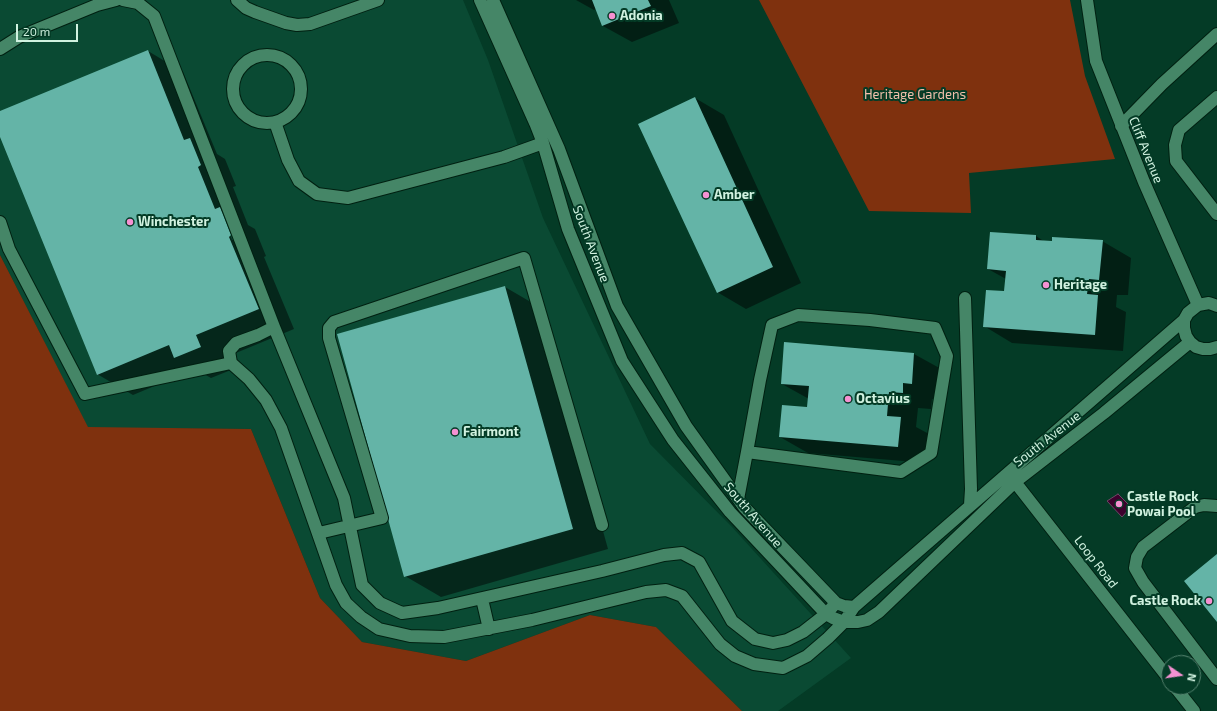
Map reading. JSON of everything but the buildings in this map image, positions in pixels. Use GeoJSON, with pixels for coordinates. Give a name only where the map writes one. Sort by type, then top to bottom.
{"type":"FeatureCollection","features":[{"type":"Feature","properties":{"kind":"street"},"geometry":{"type":"LineString","coordinates":[[0,49],[19,37],[97,5],[116,0]]}},
{"type":"Feature","properties":{"kind":"street"},"geometry":{"type":"LineString","coordinates":[[122,0],[138,3],[154,16],[274,328],[344,498],[362,585],[380,603],[402,614],[482,599],[664,555],[682,554],[699,562],[732,621],[755,639],[773,643],[787,640],[803,632],[826,614],[836,603]]}},
{"type":"Feature","properties":{"kind":"street"},"geometry":{"type":"LineString","coordinates":[[237,0],[246,8],[255,12],[286,24],[298,25],[310,24],[378,0]]}},
{"type":"Feature","properties":{"kind":"street","name":"South Avenue"},"geometry":{"type":"LineString","coordinates":[[480,0],[543,143],[568,229],[622,362],[673,440],[730,512],[826,614],[844,622],[858,622],[867,620],[879,612],[1015,482],[1104,413],[1190,342]]}},
{"type":"Feature","properties":{"kind":"street"},"geometry":{"type":"LineString","coordinates":[[493,0],[559,149],[617,306],[686,426],[744,507],[836,603],[854,607]]}},
{"type":"Feature","properties":{"kind":"street","name":"Cliff Avenue"},"geometry":{"type":"LineString","coordinates":[[1087,0],[1096,61],[1144,182],[1198,305]]}},
{"type":"Feature","properties":{"kind":"street"},"geometry":{"type":"LineString","coordinates":[[1121,126],[1162,84],[1217,34]]}},
{"type":"Feature","properties":{"kind":"street"},"geometry":{"type":"LineString","coordinates":[[261,55],[273,55],[283,59],[292,66],[300,82],[301,87],[299,98],[294,109],[286,117],[275,122],[264,123],[245,115],[238,106],[234,96],[233,85],[239,70],[250,59],[261,55]]}},
{"type":"Feature","properties":{"kind":"street"},"geometry":{"type":"LineString","coordinates":[[1217,97],[1179,130],[1175,145],[1176,161],[1217,214]]}},
{"type":"Feature","properties":{"kind":"street"},"geometry":{"type":"LineString","coordinates":[[275,122],[288,160],[299,181],[318,194],[348,198],[504,156],[543,143]]}},
{"type":"Feature","properties":{"kind":"street"},"geometry":{"type":"LineString","coordinates":[[0,222],[9,249],[85,394],[230,363]]}},
{"type":"Feature","properties":{"kind":"street"},"geometry":{"type":"LineString","coordinates":[[319,532],[382,518],[330,338],[329,328],[334,322],[524,258],[602,526]]}},
{"type":"Feature","properties":{"kind":"street"},"geometry":{"type":"LineString","coordinates":[[965,298],[972,489],[970,505]]}},
{"type":"Feature","properties":{"kind":"street"},"geometry":{"type":"LineString","coordinates":[[274,328],[258,336],[236,343],[229,351],[230,363],[249,379],[266,400],[281,428],[319,532],[336,585],[346,603],[361,617],[379,629],[410,636],[444,637],[532,620],[646,592],[666,590],[682,596],[720,644],[735,656],[754,664],[783,668],[807,656],[828,638],[844,622],[854,607],[1184,320],[1188,313],[1198,305],[1209,303],[1217,306]]}},
{"type":"Feature","properties":{"kind":"street"},"geometry":{"type":"LineString","coordinates":[[738,499],[760,380],[772,325],[798,315],[870,320],[935,328],[948,356],[931,453],[901,472],[747,452]]}},
{"type":"Feature","properties":{"kind":"street"},"geometry":{"type":"LineString","coordinates":[[1184,320],[1186,336],[1196,347],[1203,350],[1210,350],[1217,347]]}},
{"type":"Feature","properties":{"kind":"street","name":"Loop Road"},"geometry":{"type":"LineString","coordinates":[[1015,482],[1161,669]]}},
{"type":"Feature","properties":{"kind":"street"},"geometry":{"type":"LineString","coordinates":[[1217,506],[1204,505],[1196,507],[1143,547],[1137,557],[1136,568],[1143,582],[1217,679]]}},
{"type":"Feature","properties":{"kind":"street"},"geometry":{"type":"LineString","coordinates":[[482,599],[489,629]]}},
{"type":"Feature","properties":{"kind":"street"},"geometry":{"type":"LineString","coordinates":[[1182,695],[1194,711]]}},
{"type":"Feature","properties":{"kind":"shaded area"},"geometry":{"type":"Polygon","coordinates":[[[0,0],[463,0],[488,60],[543,218],[650,444],[732,527],[851,658],[778,711],[742,711],[656,627],[590,615],[466,661],[362,642],[320,598],[251,429],[88,428],[0,255],[0,0]]]}},
{"type":"Feature","properties":{"kind":"shaded area","name":"Castle Rock Powai Pool"},"geometry":{"type":"Polygon","coordinates":[[[1118,494],[1131,507],[1122,517],[1107,501],[1118,494]]]}},
{"type":"Feature","properties":{"kind":"green space","name":"Heritage Gardens"},"geometry":{"type":"Polygon","coordinates":[[[759,0],[1070,0],[1085,76],[1115,159],[969,173],[971,213],[869,211],[759,0]]]}},
{"type":"Feature","properties":{"kind":"green space"},"geometry":{"type":"Polygon","coordinates":[[[0,255],[88,427],[251,429],[320,598],[362,642],[466,661],[590,615],[656,627],[742,711],[0,711],[0,255]]]}},
{"type":"Feature","properties":{"kind":"place","name":"Adonia"},"geometry":{"type":"Point","coordinates":[612,16]}},
{"type":"Feature","properties":{"kind":"place","name":"Amber"},"geometry":{"type":"Point","coordinates":[706,195]}},
{"type":"Feature","properties":{"kind":"place","name":"Winchester"},"geometry":{"type":"Point","coordinates":[130,222]}},
{"type":"Feature","properties":{"kind":"place","name":"Heritage"},"geometry":{"type":"Point","coordinates":[1046,285]}},
{"type":"Feature","properties":{"kind":"place","name":"Octavius"},"geometry":{"type":"Point","coordinates":[848,399]}},
{"type":"Feature","properties":{"kind":"place","name":"Fairmont"},"geometry":{"type":"Point","coordinates":[455,432]}},
{"type":"Feature","properties":{"kind":"place","name":"Castle Rock Powai Pool"},"geometry":{"type":"Point","coordinates":[1119,504]}},
{"type":"Feature","properties":{"kind":"place","name":"Castle Rock"},"geometry":{"type":"Point","coordinates":[1209,601]}}]}
